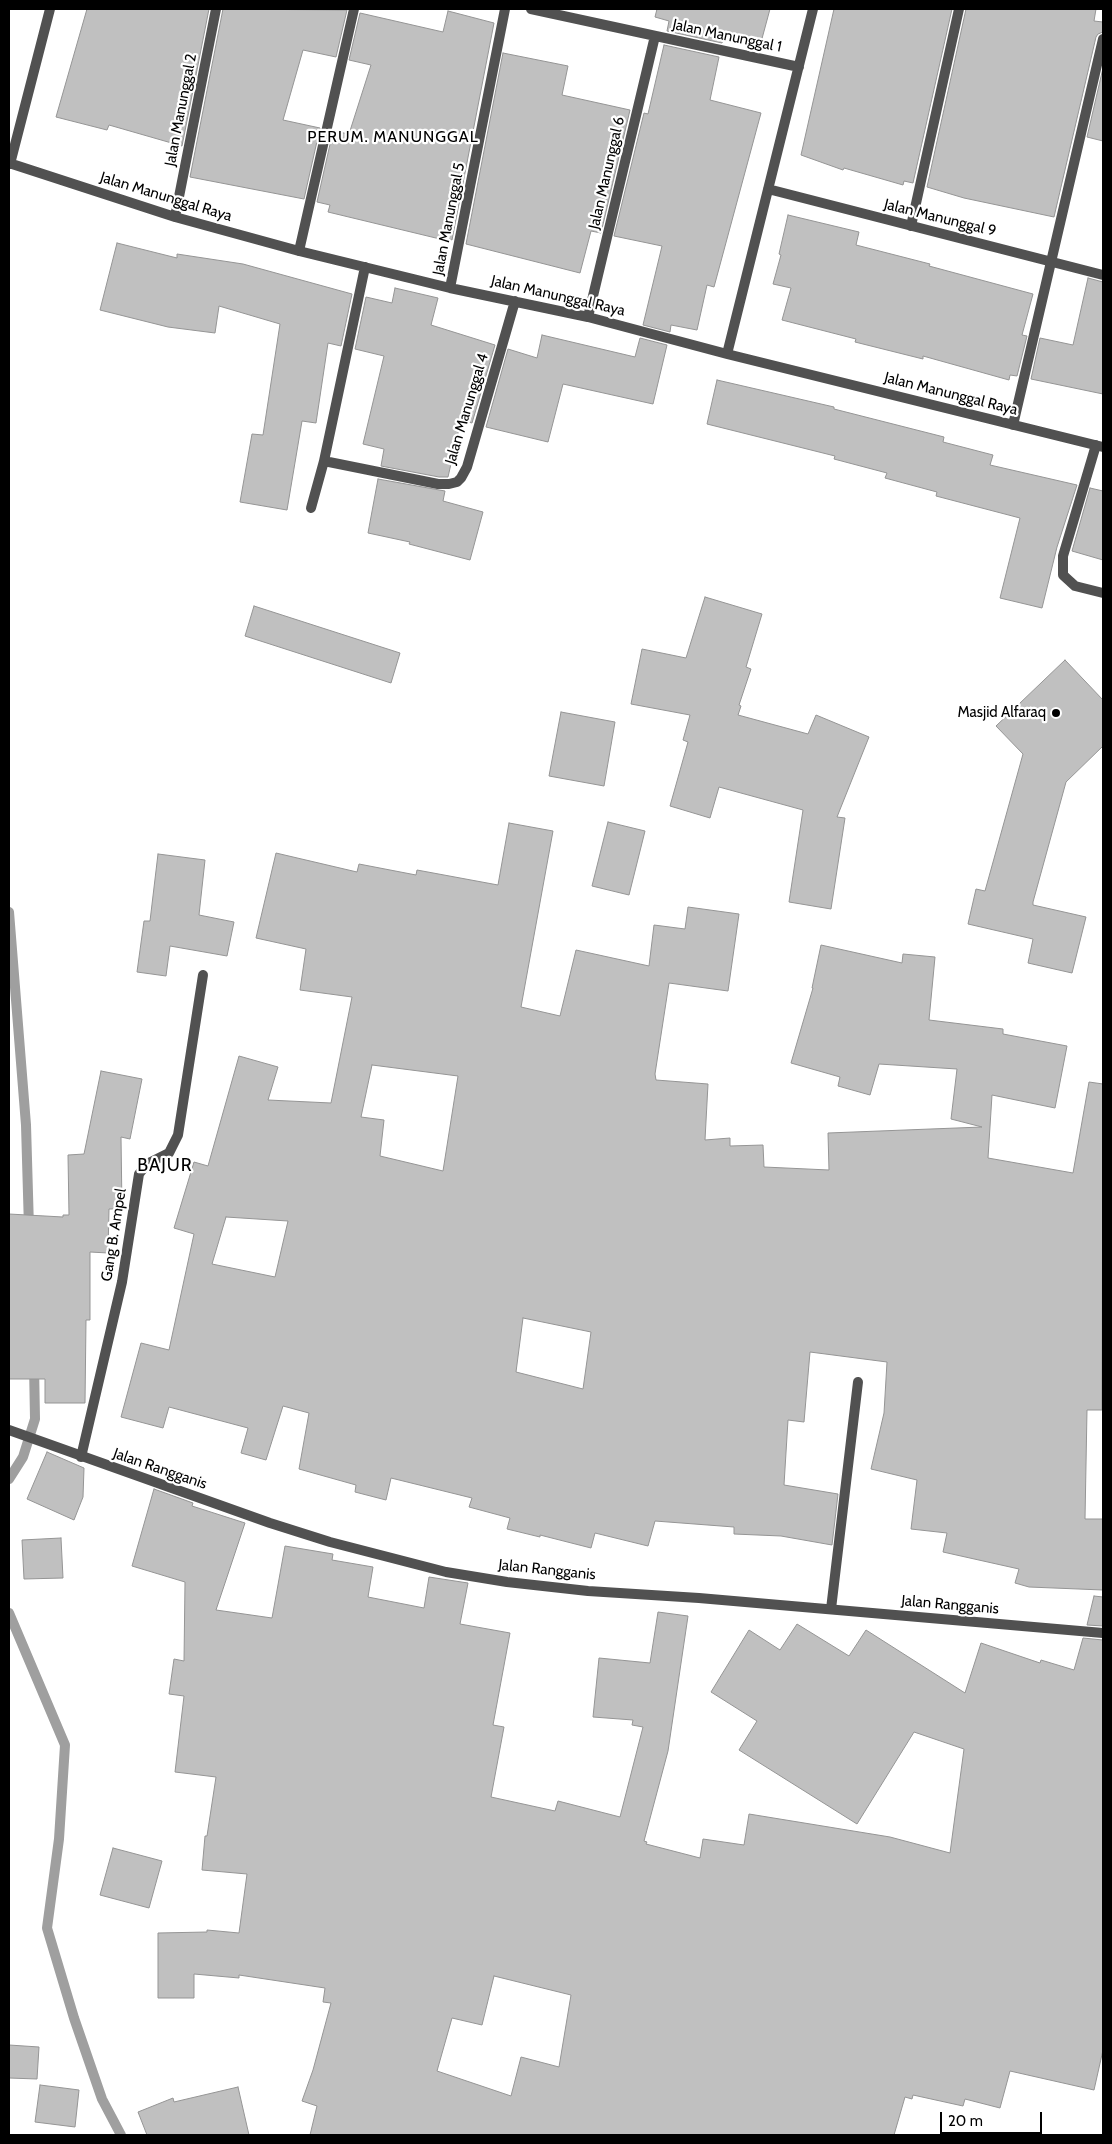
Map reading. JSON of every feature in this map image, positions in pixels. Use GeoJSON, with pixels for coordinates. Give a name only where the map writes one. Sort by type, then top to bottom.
{"type":"FeatureCollection","features":[{"type":"Feature","properties":{"kind":"street"},"geometry":{"type":"LineString","coordinates":[[10,163],[50,9]]}},
{"type":"Feature","properties":{"kind":"street","name":"Jalan Manunggal 2"},"geometry":{"type":"LineString","coordinates":[[176,217],[216,9]]}},
{"type":"Feature","properties":{"kind":"street"},"geometry":{"type":"LineString","coordinates":[[299,251],[354,9]]}},
{"type":"Feature","properties":{"kind":"street","name":"Jalan Manunggal 5"},"geometry":{"type":"LineString","coordinates":[[450,288],[506,9]]}},
{"type":"Feature","properties":{"kind":"street","name":"Jalan Manunggal 1"},"geometry":{"type":"LineString","coordinates":[[531,9],[799,67]]}},
{"type":"Feature","properties":{"kind":"street"},"geometry":{"type":"LineString","coordinates":[[727,354],[813,9]]}},
{"type":"Feature","properties":{"kind":"street"},"geometry":{"type":"LineString","coordinates":[[911,226],[959,9]]}},
{"type":"Feature","properties":{"kind":"street","name":"Jalan Manunggal 6"},"geometry":{"type":"LineString","coordinates":[[588,317],[655,36]]}},
{"type":"Feature","properties":{"kind":"street"},"geometry":{"type":"LineString","coordinates":[[1014,425],[1103,39]]}},
{"type":"Feature","properties":{"kind":"street","name":"Jalan Manunggal Raya"},"geometry":{"type":"LineString","coordinates":[[10,163],[176,217],[299,251],[450,288],[588,317],[727,354],[1099,446]]}},
{"type":"Feature","properties":{"kind":"street","name":"Jalan Manunggal 9"},"geometry":{"type":"LineString","coordinates":[[768,189],[1103,275]]}},
{"type":"Feature","properties":{"kind":"street"},"geometry":{"type":"LineString","coordinates":[[311,508],[324,462],[365,267]]}},
{"type":"Feature","properties":{"kind":"street","name":"Jalan Manunggal 4"},"geometry":{"type":"LineString","coordinates":[[324,462],[438,484],[450,484],[461,478],[467,466],[515,301]]}},
{"type":"Feature","properties":{"kind":"street"},"geometry":{"type":"LineString","coordinates":[[1099,446],[1063,556],[1063,575],[1075,586],[1103,593]]}},
{"type":"Feature","properties":{"kind":"street","name":"Gang B. Ampel"},"geometry":{"type":"LineString","coordinates":[[81,1457],[122,1282],[139,1174],[147,1164],[169,1153],[178,1135],[203,975]]}},
{"type":"Feature","properties":{"kind":"street"},"geometry":{"type":"LineString","coordinates":[[832,1609],[858,1382]]}},
{"type":"Feature","properties":{"kind":"street","name":"Jalan Rangganis"},"geometry":{"type":"LineString","coordinates":[[9,1430],[270,1524],[330,1542],[446,1572],[507,1582],[579,1590],[832,1609],[1103,1633]]}},
{"type":"Feature","properties":{"kind":"building"},"geometry":{"type":"Polygon","coordinates":[[[87,9],[209,9],[182,146],[109,125],[107,130],[56,117],[87,9]]]}},
{"type":"Feature","properties":{"kind":"building"},"geometry":{"type":"Polygon","coordinates":[[[223,9],[347,10],[336,57],[303,50],[283,120],[320,128],[304,199],[190,177],[223,9]]]}},
{"type":"Feature","properties":{"kind":"building"},"geometry":{"type":"Polygon","coordinates":[[[657,9],[770,9],[760,46],[724,36],[722,43],[667,31],[669,21],[655,17],[657,9]]]}},
{"type":"Feature","properties":{"kind":"building"},"geometry":{"type":"Polygon","coordinates":[[[834,9],[952,9],[913,183],[904,181],[903,185],[844,168],[843,170],[801,155],[834,9]]]}},
{"type":"Feature","properties":{"kind":"building"},"geometry":{"type":"Polygon","coordinates":[[[966,9],[1096,9],[1094,21],[1103,22],[1103,32],[1096,37],[1054,217],[964,198],[927,187],[966,9]]]}},
{"type":"Feature","properties":{"kind":"building"},"geometry":{"type":"Polygon","coordinates":[[[448,11],[494,23],[452,240],[441,237],[440,239],[328,212],[330,205],[317,202],[333,131],[349,134],[371,65],[349,60],[360,13],[443,32],[448,11]]]}},
{"type":"Feature","properties":{"kind":"building"},"geometry":{"type":"Polygon","coordinates":[[[664,45],[719,57],[710,100],[761,113],[714,287],[707,285],[697,330],[671,325],[670,332],[643,325],[662,246],[614,236],[644,113],[648,114],[664,45]]]}},
{"type":"Feature","properties":{"kind":"building"},"geometry":{"type":"Polygon","coordinates":[[[503,53],[568,66],[562,95],[630,110],[601,233],[591,231],[580,273],[466,244],[503,53]]]}},
{"type":"Feature","properties":{"kind":"building"},"geometry":{"type":"Polygon","coordinates":[[[1103,68],[1103,141],[1087,137],[1103,68]]]}},
{"type":"Feature","properties":{"kind":"building"},"geometry":{"type":"Polygon","coordinates":[[[788,215],[859,232],[856,245],[1033,294],[1022,335],[1027,336],[1017,376],[1010,375],[1009,380],[923,356],[923,359],[855,342],[856,339],[782,320],[791,288],[773,284],[781,255],[779,254],[788,215]]]}},
{"type":"Feature","properties":{"kind":"building"},"geometry":{"type":"Polygon","coordinates":[[[117,243],[177,258],[177,254],[243,264],[352,294],[341,346],[328,343],[316,423],[302,421],[287,510],[240,502],[252,434],[263,435],[280,324],[219,306],[215,333],[168,327],[100,310],[117,243]]]}},
{"type":"Feature","properties":{"kind":"building"},"geometry":{"type":"Polygon","coordinates":[[[1088,278],[1103,282],[1103,394],[1031,379],[1040,338],[1073,345],[1088,278]]]}},
{"type":"Feature","properties":{"kind":"building"},"geometry":{"type":"Polygon","coordinates":[[[395,288],[438,298],[431,325],[495,345],[472,423],[461,420],[448,477],[381,466],[384,449],[363,444],[384,356],[355,349],[366,297],[392,303],[395,288]]]}},
{"type":"Feature","properties":{"kind":"building"},"geometry":{"type":"Polygon","coordinates":[[[542,335],[635,357],[640,338],[667,345],[653,404],[563,384],[548,442],[486,427],[508,349],[537,358],[542,335]]]}},
{"type":"Feature","properties":{"kind":"building"},"geometry":{"type":"Polygon","coordinates":[[[717,380],[834,407],[834,409],[944,437],[943,442],[993,455],[990,465],[1077,485],[1057,547],[1042,608],[1000,598],[1020,518],[936,496],[937,492],[885,478],[887,473],[834,459],[835,456],[707,424],[717,380]]]}},
{"type":"Feature","properties":{"kind":"building"},"geometry":{"type":"Polygon","coordinates":[[[378,479],[445,491],[443,501],[483,512],[470,560],[409,544],[410,542],[368,533],[378,479]]]}},
{"type":"Feature","properties":{"kind":"building"},"geometry":{"type":"Polygon","coordinates":[[[1090,488],[1103,491],[1103,560],[1072,551],[1090,488]]]}},
{"type":"Feature","properties":{"kind":"building"},"geometry":{"type":"Polygon","coordinates":[[[705,597],[762,614],[746,667],[751,669],[739,705],[741,706],[738,715],[808,734],[816,715],[869,737],[837,817],[845,818],[831,909],[789,902],[803,810],[719,787],[710,818],[670,806],[688,742],[683,740],[690,715],[631,704],[642,649],[686,658],[705,597]]]}},
{"type":"Feature","properties":{"kind":"building"},"geometry":{"type":"Polygon","coordinates":[[[254,606],[400,653],[391,683],[245,636],[254,606]]]}},
{"type":"Feature","properties":{"kind":"building"},"geometry":{"type":"Polygon","coordinates":[[[1065,660],[1103,700],[1103,746],[1066,782],[1033,905],[1086,917],[1072,973],[1028,963],[1033,939],[968,924],[976,889],[985,891],[1023,754],[996,726],[1065,660]]]}},
{"type":"Feature","properties":{"kind":"building"},"geometry":{"type":"Polygon","coordinates":[[[561,712],[615,722],[604,786],[549,776],[561,712]]]}},
{"type":"Feature","properties":{"kind":"building"},"geometry":{"type":"Polygon","coordinates":[[[608,822],[645,831],[629,895],[592,886],[608,822]]]}},
{"type":"Feature","properties":{"kind":"building"},"geometry":{"type":"Polygon","coordinates":[[[509,823],[553,831],[521,1007],[560,1016],[576,950],[649,966],[654,925],[685,929],[688,907],[739,914],[728,991],[669,983],[655,1074],[656,1080],[708,1084],[705,1140],[730,1138],[730,1146],[763,1145],[764,1167],[829,1170],[828,1133],[982,1127],[951,1119],[957,1069],[879,1064],[870,1095],[838,1086],[840,1077],[791,1063],[813,988],[821,945],[902,963],[903,954],[935,957],[929,1020],[1003,1029],[1003,1034],[1067,1046],[1055,1108],[992,1095],[988,1158],[1073,1173],[1089,1082],[1103,1084],[1102,1410],[1087,1410],[1085,1519],[1103,1519],[1103,1590],[1029,1587],[1015,1583],[1019,1569],[943,1552],[947,1533],[911,1529],[917,1480],[871,1469],[884,1413],[887,1362],[810,1352],[804,1422],[788,1420],[784,1485],[838,1494],[832,1545],[781,1536],[734,1534],[734,1527],[655,1521],[648,1546],[595,1533],[591,1548],[507,1529],[510,1518],[469,1507],[472,1498],[391,1478],[386,1500],[355,1492],[356,1485],[299,1469],[309,1413],[283,1406],[266,1460],[241,1453],[248,1428],[169,1407],[163,1428],[121,1417],[141,1343],[169,1350],[194,1234],[174,1228],[194,1162],[208,1166],[239,1056],[278,1067],[268,1100],[331,1103],[352,997],[300,990],[306,949],[256,938],[276,853],[357,872],[359,864],[416,875],[417,870],[498,885],[509,823]],[[372,1065],[361,1117],[384,1120],[380,1156],[443,1171],[458,1076],[372,1065]],[[226,1217],[212,1264],[275,1277],[288,1221],[226,1217]],[[523,1318],[516,1372],[583,1389],[591,1332],[523,1318]]]}},
{"type":"Feature","properties":{"kind":"building"},"geometry":{"type":"Polygon","coordinates":[[[158,854],[205,860],[199,915],[234,922],[227,956],[170,946],[166,976],[137,972],[144,921],[150,921],[158,854]]]}},
{"type":"Feature","properties":{"kind":"building"},"geometry":{"type":"Polygon","coordinates":[[[101,1071],[142,1079],[130,1139],[121,1137],[122,1209],[109,1209],[108,1253],[90,1252],[90,1320],[86,1320],[85,1403],[45,1403],[45,1379],[9,1379],[9,1214],[63,1217],[63,1215],[69,1215],[68,1155],[84,1154],[101,1071]]]}},
{"type":"Feature","properties":{"kind":"building"},"geometry":{"type":"Polygon","coordinates":[[[47,1452],[84,1468],[83,1497],[74,1520],[27,1499],[47,1452]]]}},
{"type":"Feature","properties":{"kind":"building"},"geometry":{"type":"Polygon","coordinates":[[[154,1489],[193,1503],[192,1506],[245,1523],[216,1610],[272,1618],[285,1546],[333,1554],[332,1560],[373,1567],[368,1597],[424,1608],[429,1577],[468,1583],[460,1624],[510,1633],[493,1725],[504,1727],[491,1797],[555,1811],[558,1801],[620,1817],[643,1727],[632,1725],[633,1720],[593,1717],[599,1658],[650,1663],[658,1612],[688,1616],[668,1751],[644,1841],[647,1842],[646,1844],[700,1858],[703,1839],[744,1845],[749,1814],[890,1837],[950,1853],[964,1749],[914,1732],[857,1824],[739,1750],[757,1721],[711,1692],[749,1630],[780,1650],[797,1624],[849,1656],[866,1630],[965,1693],[981,1643],[1040,1663],[1041,1660],[1074,1670],[1083,1638],[1103,1640],[1103,2050],[1094,2090],[1010,2071],[1000,2108],[965,2099],[963,2106],[913,2095],[912,2099],[905,2097],[894,2135],[310,2135],[317,2106],[302,2101],[313,2070],[331,2003],[323,2002],[325,1988],[239,1975],[239,1978],[194,1974],[194,1998],[158,1998],[158,1933],[207,1932],[207,1930],[239,1933],[247,1874],[202,1870],[205,1836],[207,1836],[216,1777],[175,1772],[184,1696],[169,1694],[174,1659],[184,1661],[185,1582],[132,1566],[154,1489]],[[494,1976],[482,2025],[452,2018],[437,2071],[511,2096],[521,2057],[559,2067],[571,1995],[494,1976]]]}},
{"type":"Feature","properties":{"kind":"building"},"geometry":{"type":"Polygon","coordinates":[[[61,1538],[63,1578],[24,1579],[22,1540],[61,1538]]]}},
{"type":"Feature","properties":{"kind":"building"},"geometry":{"type":"Polygon","coordinates":[[[1094,1596],[1103,1597],[1103,1626],[1087,1625],[1094,1596]]]}},
{"type":"Feature","properties":{"kind":"building"},"geometry":{"type":"Polygon","coordinates":[[[113,1848],[162,1861],[149,1908],[100,1895],[113,1848]]]}},
{"type":"Feature","properties":{"kind":"building"},"geometry":{"type":"Polygon","coordinates":[[[9,2045],[39,2047],[37,2079],[9,2078],[9,2045]]]}},
{"type":"Feature","properties":{"kind":"building"},"geometry":{"type":"Polygon","coordinates":[[[40,2085],[79,2090],[75,2127],[35,2122],[40,2085]]]}},
{"type":"Feature","properties":{"kind":"building"},"geometry":{"type":"Polygon","coordinates":[[[238,2087],[249,2135],[147,2135],[138,2112],[173,2098],[174,2102],[238,2087]]]}},
{"type":"Feature","properties":{"kind":"waterway"},"geometry":{"type":"LineString","coordinates":[[9,912],[26,1125],[29,1228]]}},
{"type":"Feature","properties":{"kind":"waterway"},"geometry":{"type":"LineString","coordinates":[[9,1479],[23,1457],[35,1419],[34,1365]]}},
{"type":"Feature","properties":{"kind":"waterway"},"geometry":{"type":"LineString","coordinates":[[9,1613],[65,1745],[59,1839],[47,1928],[74,2018],[102,2099],[121,2135]]}},
{"type":"Feature","properties":{"kind":"place","name":"Masjid Alfaraq"},"geometry":{"type":"Point","coordinates":[1056,713]}},
{"type":"Feature","properties":{"kind":"district","name":"PERUM. MANUNGGAL"},"geometry":{"type":"Point","coordinates":[393,137]}},
{"type":"Feature","properties":{"kind":"district","name":"BAJUR"},"geometry":{"type":"Point","coordinates":[165,1166]}}]}
